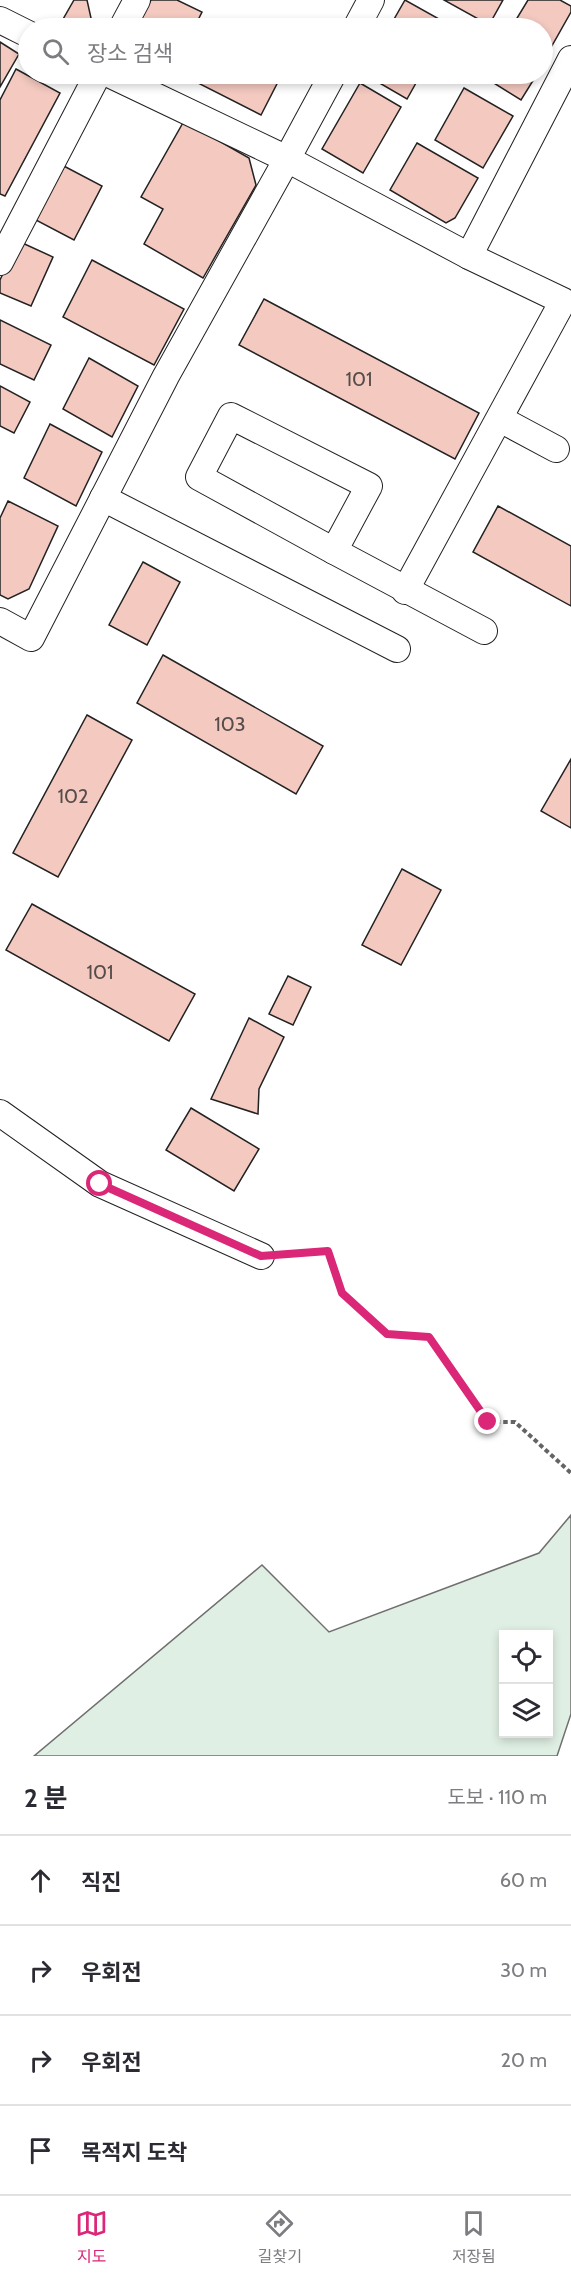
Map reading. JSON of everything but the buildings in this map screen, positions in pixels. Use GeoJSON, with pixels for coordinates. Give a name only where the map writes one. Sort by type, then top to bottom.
{"type":"FeatureCollection","features":[{"type":"Feature","properties":{"kind":"street"},"geometry":{"type":"LineString","coordinates":[[127,18],[137,0]]}},
{"type":"Feature","properties":{"kind":"street"},"geometry":{"type":"LineString","coordinates":[[361,18],[371,0]]}},
{"type":"Feature","properties":{"kind":"street"},"geometry":{"type":"LineString","coordinates":[[0,20],[18,29]]}},
{"type":"Feature","properties":{"kind":"street"},"geometry":{"type":"LineString","coordinates":[[469,256],[571,59]]}},
{"type":"Feature","properties":{"kind":"street"},"geometry":{"type":"LineString","coordinates":[[0,262],[94,84]]}},
{"type":"Feature","properties":{"kind":"street"},"geometry":{"type":"LineString","coordinates":[[130,84],[287,159],[469,256],[563,301],[405,591]]}},
{"type":"Feature","properties":{"kind":"street"},"geometry":{"type":"LineString","coordinates":[[0,621],[31,638],[166,376],[328,84]]}},
{"type":"Feature","properties":{"kind":"street"},"geometry":{"type":"LineString","coordinates":[[334,551],[369,486],[231,416],[199,477],[405,591],[484,631]]}},
{"type":"Feature","properties":{"kind":"street"},"geometry":{"type":"LineString","coordinates":[[500,419],[556,449]]}},
{"type":"Feature","properties":{"kind":"street"},"geometry":{"type":"LineString","coordinates":[[103,498],[397,649]]}},
{"type":"Feature","properties":{"kind":"street"},"geometry":{"type":"LineString","coordinates":[[0,1113],[100,1184],[261,1256]]}},
{"type":"Feature","properties":{"kind":"path"},"geometry":{"type":"LineString","coordinates":[[261,1256],[328,1251],[342,1293],[349,1300],[387,1334],[429,1337],[488,1422],[515,1422],[571,1473]]}},
{"type":"Feature","properties":{"kind":"green space"},"geometry":{"type":"Polygon","coordinates":[[[571,1515],[571,1714],[557,1756],[34,1756],[262,1565],[329,1632],[539,1553],[571,1515]]]}},
{"type":"Feature","properties":{"kind":"route"},"geometry":{"type":"LineString","coordinates":[[100,1184],[261,1256],[328,1251],[342,1293],[387,1334],[429,1337],[488,1422]]}}]}
